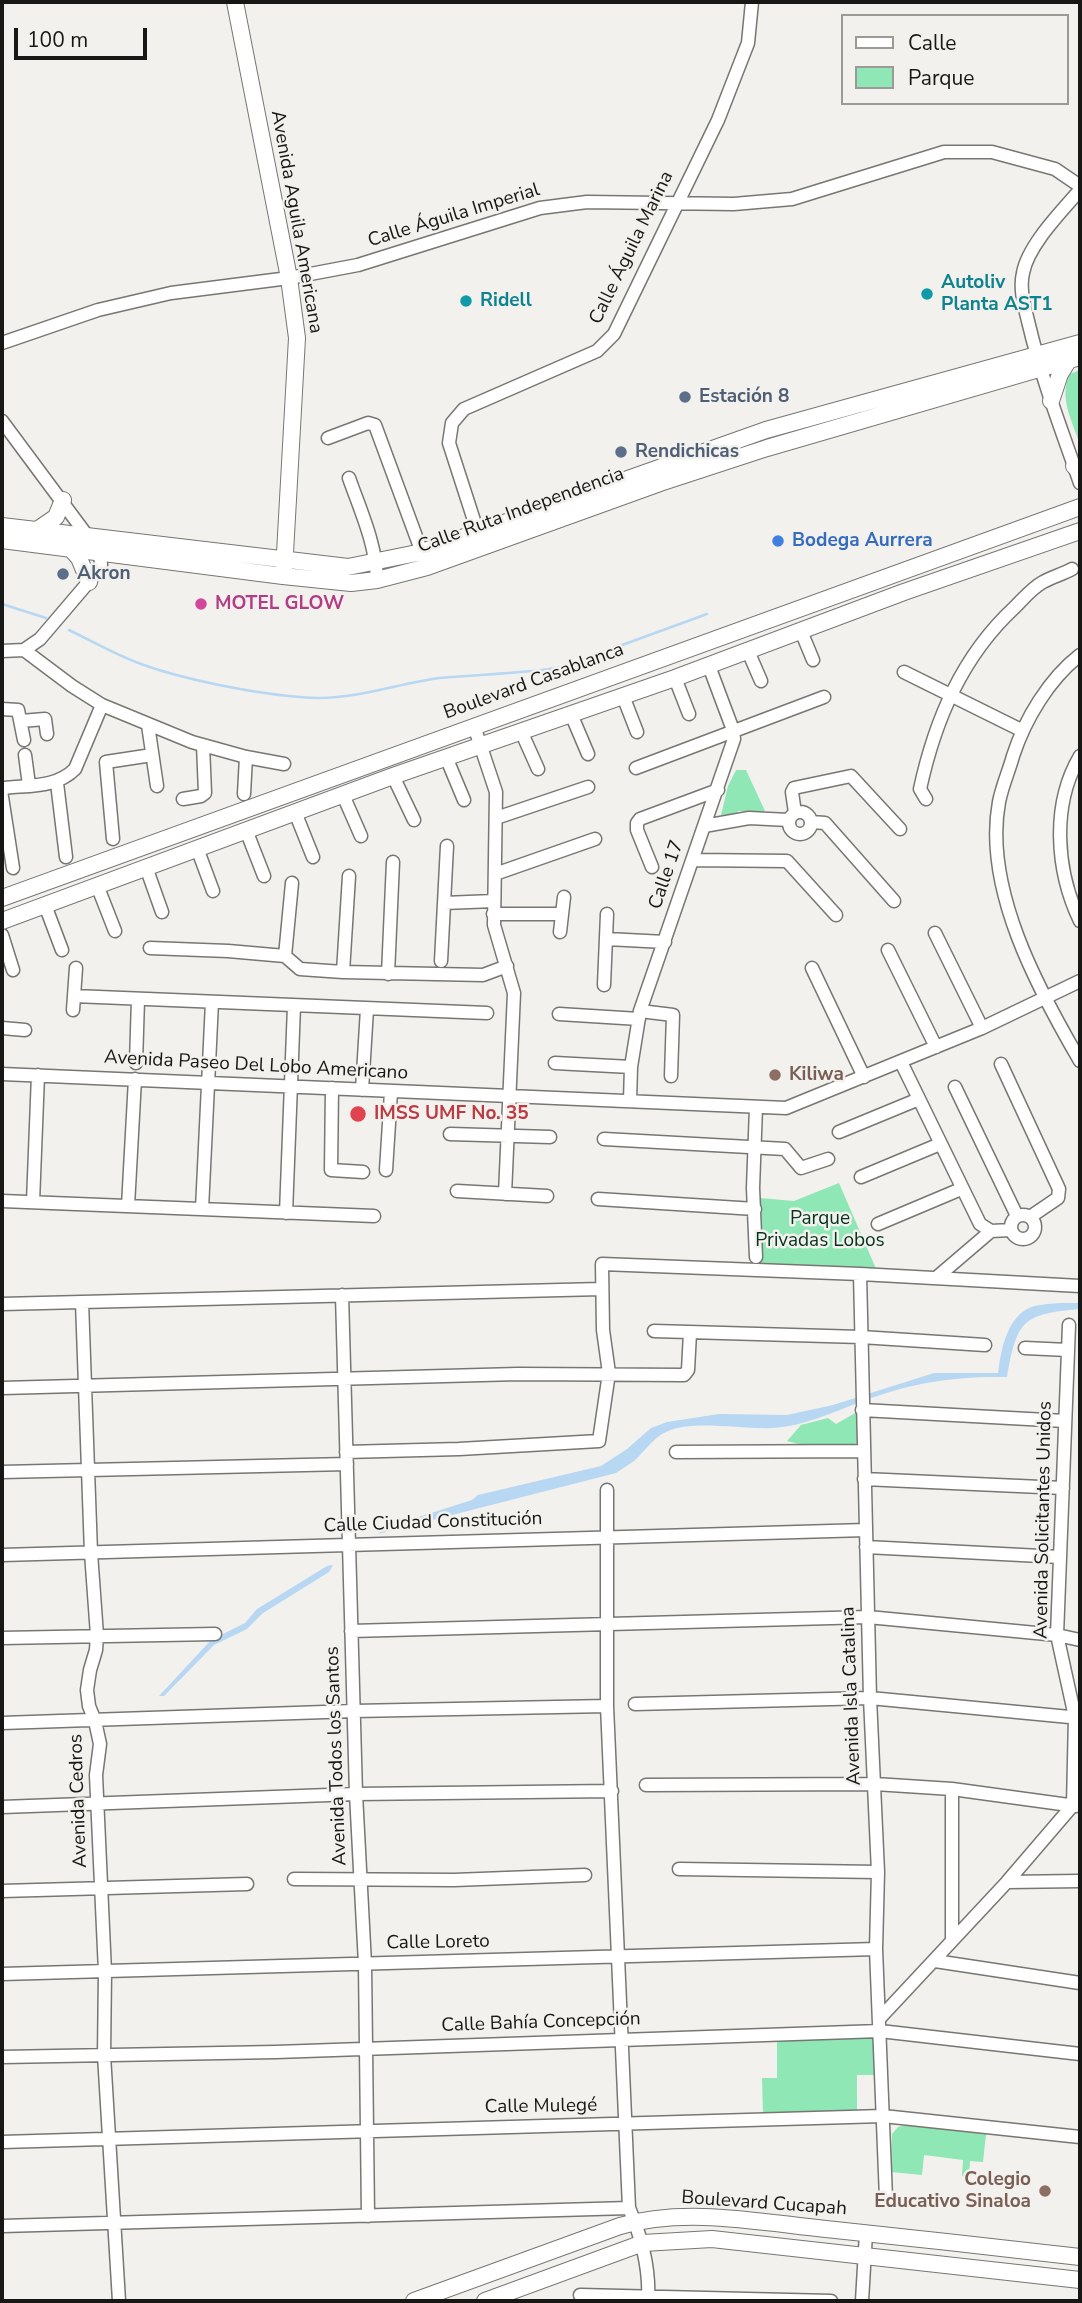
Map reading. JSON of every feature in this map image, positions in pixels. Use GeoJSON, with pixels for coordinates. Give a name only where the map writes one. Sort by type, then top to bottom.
{"type":"FeatureCollection","features":[{"type":"Feature","properties":{"kind":"main road","name":"Avenida Aguila Americana"},"geometry":{"type":"LineString","coordinates":[[235,2],[289,278],[297,338],[284,568]]}},
{"type":"Feature","properties":{"kind":"main road","name":"Calle Ruta Independencia"},"geometry":{"type":"LineString","coordinates":[[2,526],[88,536],[284,568],[351,583],[377,580],[481,540],[767,448],[1019,376],[1038,363],[1080,343]]}},
{"type":"Feature","properties":{"kind":"main road","name":"Calle Ruta Independencia"},"geometry":{"type":"LineString","coordinates":[[481,540],[766,430],[1038,363],[1074,359]]}},
{"type":"Feature","properties":{"kind":"main road"},"geometry":{"type":"LineString","coordinates":[[1019,376],[1032,381],[1050,399],[1059,374],[1074,359]]}},
{"type":"Feature","properties":{"kind":"main road"},"geometry":{"type":"LineString","coordinates":[[37,530],[56,517],[63,500]]}},
{"type":"Feature","properties":{"kind":"main road","name":"Boulevard Casablanca"},"geometry":{"type":"LineString","coordinates":[[2,898],[1080,507]]}},
{"type":"Feature","properties":{"kind":"main road","name":"Boulevard Casablanca"},"geometry":{"type":"LineString","coordinates":[[2,921],[394,775],[709,666],[1080,531]]}},
{"type":"Feature","properties":{"kind":"main road","name":"Calle Ruta Independencia"},"geometry":{"type":"LineString","coordinates":[[2,540],[100,553],[284,568],[348,567],[424,560]]}},
{"type":"Feature","properties":{"kind":"main road"},"geometry":{"type":"LineString","coordinates":[[70,548],[79,558],[89,582]]}},
{"type":"Feature","properties":{"kind":"main road","name":"Boulevard Cucapah"},"geometry":{"type":"LineString","coordinates":[[423,2300],[632,2215],[685,2216],[1080,2257]]}},
{"type":"Feature","properties":{"kind":"main road","name":"Boulevard Cucapah"},"geometry":{"type":"LineString","coordinates":[[485,2301],[643,2244],[712,2239],[1080,2280]]}},
{"type":"Feature","properties":{"kind":"street","name":"Calle Águila Marina"},"geometry":{"type":"LineString","coordinates":[[481,540],[449,443],[452,423],[464,409],[597,351],[614,334],[718,120],[748,43],[752,2]]}},
{"type":"Feature","properties":{"kind":"street","name":"Calle Águila Imperial"},"geometry":{"type":"LineString","coordinates":[[2,343],[98,310],[171,293],[289,278],[358,265],[540,208],[587,202],[734,204],[792,200],[944,152],[992,152],[1055,169],[1080,188]]}},
{"type":"Feature","properties":{"kind":"street"},"geometry":{"type":"LineString","coordinates":[[1080,188],[1028,258],[1023,273],[1022,296],[1038,363],[1077,468],[1080,483]]}},
{"type":"Feature","properties":{"kind":"street"},"geometry":{"type":"LineString","coordinates":[[2,421],[100,553],[101,565],[40,639],[24,650],[2,651]]}},
{"type":"Feature","properties":{"kind":"street"},"geometry":{"type":"LineString","coordinates":[[328,438],[368,423],[375,425],[424,560]]}},
{"type":"Feature","properties":{"kind":"street"},"geometry":{"type":"LineString","coordinates":[[349,478],[370,532],[377,563],[377,580]]}},
{"type":"Feature","properties":{"kind":"street"},"geometry":{"type":"LineString","coordinates":[[926,799],[920,789],[927,755],[950,695],[968,661],[1000,620],[1041,583],[1072,569]]}},
{"type":"Feature","properties":{"kind":"street"},"geometry":{"type":"LineString","coordinates":[[801,631],[813,660]]}},
{"type":"Feature","properties":{"kind":"street"},"geometry":{"type":"LineString","coordinates":[[24,650],[102,705],[202,745],[284,764]]}},
{"type":"Feature","properties":{"kind":"street"},"geometry":{"type":"LineString","coordinates":[[748,651],[761,681]]}},
{"type":"Feature","properties":{"kind":"street"},"geometry":{"type":"LineString","coordinates":[[1080,655],[1038,701],[1021,730],[999,801],[996,834],[999,866],[1011,920],[1046,998],[1080,1061]]}},
{"type":"Feature","properties":{"kind":"street"},"geometry":{"type":"LineString","coordinates":[[709,666],[733,730]]}},
{"type":"Feature","properties":{"kind":"street"},"geometry":{"type":"LineString","coordinates":[[904,672],[1021,730]]}},
{"type":"Feature","properties":{"kind":"street"},"geometry":{"type":"LineString","coordinates":[[675,678],[688,714]]}},
{"type":"Feature","properties":{"kind":"street"},"geometry":{"type":"LineString","coordinates":[[623,696],[637,732]]}},
{"type":"Feature","properties":{"kind":"street"},"geometry":{"type":"LineString","coordinates":[[636,768],[824,697]]}},
{"type":"Feature","properties":{"kind":"street"},"geometry":{"type":"LineString","coordinates":[[13,868],[2,794],[4,788],[57,783],[75,769],[102,705]]}},
{"type":"Feature","properties":{"kind":"street"},"geometry":{"type":"LineString","coordinates":[[2,709],[15,709],[21,721],[24,740]]}},
{"type":"Feature","properties":{"kind":"street"},"geometry":{"type":"LineString","coordinates":[[571,714],[588,754]]}},
{"type":"Feature","properties":{"kind":"street"},"geometry":{"type":"LineString","coordinates":[[21,721],[45,719],[47,734]]}},
{"type":"Feature","properties":{"kind":"street"},"geometry":{"type":"LineString","coordinates":[[148,725],[157,786]]}},
{"type":"Feature","properties":{"kind":"street"},"geometry":{"type":"LineString","coordinates":[[474,726],[495,784],[495,932],[514,993],[505,1194]]}},
{"type":"Feature","properties":{"kind":"street","name":"Calle 17"},"geometry":{"type":"LineString","coordinates":[[630,1101],[631,1067],[640,1015],[718,790],[734,739],[733,730]]}},
{"type":"Feature","properties":{"kind":"street"},"geometry":{"type":"LineString","coordinates":[[521,731],[538,769]]}},
{"type":"Feature","properties":{"kind":"street"},"geometry":{"type":"LineString","coordinates":[[183,799],[205,793],[202,745]]}},
{"type":"Feature","properties":{"kind":"street"},"geometry":{"type":"LineString","coordinates":[[24,755],[29,785]]}},
{"type":"Feature","properties":{"kind":"street"},"geometry":{"type":"LineString","coordinates":[[113,839],[106,762],[152,755]]}},
{"type":"Feature","properties":{"kind":"street"},"geometry":{"type":"LineString","coordinates":[[1080,756],[1066,789],[1060,835],[1063,874],[1080,921]]}},
{"type":"Feature","properties":{"kind":"street"},"geometry":{"type":"LineString","coordinates":[[244,794],[247,757]]}},
{"type":"Feature","properties":{"kind":"street"},"geometry":{"type":"LineString","coordinates":[[446,757],[464,800]]}},
{"type":"Feature","properties":{"kind":"street"},"geometry":{"type":"LineString","coordinates":[[394,775],[414,820]]}},
{"type":"Feature","properties":{"kind":"street"},"geometry":{"type":"LineString","coordinates":[[811,822],[808,830],[799,834],[789,828],[794,788],[851,776],[900,829]]}},
{"type":"Feature","properties":{"kind":"street"},"geometry":{"type":"LineString","coordinates":[[57,783],[66,858]]}},
{"type":"Feature","properties":{"kind":"street"},"geometry":{"type":"LineString","coordinates":[[496,818],[588,787]]}},
{"type":"Feature","properties":{"kind":"street"},"geometry":{"type":"LineString","coordinates":[[652,867],[637,823],[718,790]]}},
{"type":"Feature","properties":{"kind":"street"},"geometry":{"type":"LineString","coordinates":[[343,795],[362,836]]}},
{"type":"Feature","properties":{"kind":"street"},"geometry":{"type":"LineString","coordinates":[[295,812],[313,857]]}},
{"type":"Feature","properties":{"kind":"street"},"geometry":{"type":"LineString","coordinates":[[704,826],[749,818],[792,817],[804,813],[811,822],[825,824],[894,901]]}},
{"type":"Feature","properties":{"kind":"street"},"geometry":{"type":"LineString","coordinates":[[246,830],[264,876]]}},
{"type":"Feature","properties":{"kind":"street"},"geometry":{"type":"LineString","coordinates":[[495,874],[595,839]]}},
{"type":"Feature","properties":{"kind":"street"},"geometry":{"type":"LineString","coordinates":[[442,961],[447,846]]}},
{"type":"Feature","properties":{"kind":"street"},"geometry":{"type":"LineString","coordinates":[[197,848],[213,891]]}},
{"type":"Feature","properties":{"kind":"street"},"geometry":{"type":"LineString","coordinates":[[693,860],[787,861],[836,915]]}},
{"type":"Feature","properties":{"kind":"street"},"geometry":{"type":"LineString","coordinates":[[388,974],[393,862]]}},
{"type":"Feature","properties":{"kind":"street"},"geometry":{"type":"LineString","coordinates":[[146,867],[162,912]]}},
{"type":"Feature","properties":{"kind":"street"},"geometry":{"type":"LineString","coordinates":[[343,972],[349,876]]}},
{"type":"Feature","properties":{"kind":"street"},"geometry":{"type":"LineString","coordinates":[[285,956],[292,883]]}},
{"type":"Feature","properties":{"kind":"street"},"geometry":{"type":"LineString","coordinates":[[97,886],[115,931]]}},
{"type":"Feature","properties":{"kind":"street"},"geometry":{"type":"LineString","coordinates":[[560,932],[564,897]]}},
{"type":"Feature","properties":{"kind":"street"},"geometry":{"type":"LineString","coordinates":[[444,903],[562,914]]}},
{"type":"Feature","properties":{"kind":"street"},"geometry":{"type":"LineString","coordinates":[[45,905],[62,950]]}},
{"type":"Feature","properties":{"kind":"street"},"geometry":{"type":"LineString","coordinates":[[604,985],[607,914]]}},
{"type":"Feature","properties":{"kind":"street"},"geometry":{"type":"LineString","coordinates":[[935,933],[982,1028]]}},
{"type":"Feature","properties":{"kind":"street"},"geometry":{"type":"LineString","coordinates":[[2,935],[13,970]]}},
{"type":"Feature","properties":{"kind":"street"},"geometry":{"type":"LineString","coordinates":[[607,940],[665,942]]}},
{"type":"Feature","properties":{"kind":"street"},"geometry":{"type":"LineString","coordinates":[[150,948],[285,956],[300,969],[343,972],[484,975],[507,966]]}},
{"type":"Feature","properties":{"kind":"street"},"geometry":{"type":"LineString","coordinates":[[888,950],[936,1047]]}},
{"type":"Feature","properties":{"kind":"street"},"geometry":{"type":"LineString","coordinates":[[74,1010],[76,968]]}},
{"type":"Feature","properties":{"kind":"street"},"geometry":{"type":"LineString","coordinates":[[812,968],[864,1077]]}},
{"type":"Feature","properties":{"kind":"street","name":"Avenida Paseo Del Lobo Americano"},"geometry":{"type":"LineString","coordinates":[[2,1074],[794,1107],[982,1028],[1080,981]]}},
{"type":"Feature","properties":{"kind":"street"},"geometry":{"type":"LineString","coordinates":[[74,996],[487,1013]]}},
{"type":"Feature","properties":{"kind":"street"},"geometry":{"type":"LineString","coordinates":[[136,1063],[138,999]]}},
{"type":"Feature","properties":{"kind":"street"},"geometry":{"type":"LineString","coordinates":[[202,1209],[212,1002]]}},
{"type":"Feature","properties":{"kind":"street"},"geometry":{"type":"LineString","coordinates":[[286,1213],[294,1006]]}},
{"type":"Feature","properties":{"kind":"street"},"geometry":{"type":"LineString","coordinates":[[362,1090],[367,1009]]}},
{"type":"Feature","properties":{"kind":"street"},"geometry":{"type":"LineString","coordinates":[[559,1014],[673,1016],[671,1076]]}},
{"type":"Feature","properties":{"kind":"street"},"geometry":{"type":"LineString","coordinates":[[2,1028],[25,1030]]}},
{"type":"Feature","properties":{"kind":"street"},"geometry":{"type":"LineString","coordinates":[[901,1062],[979,1224],[991,1231],[1011,1230],[1019,1238],[1031,1237],[1036,1226],[1024,1216],[955,1087]]}},
{"type":"Feature","properties":{"kind":"street"},"geometry":{"type":"LineString","coordinates":[[555,1063],[631,1067]]}},
{"type":"Feature","properties":{"kind":"street"},"geometry":{"type":"LineString","coordinates":[[1000,1064],[1059,1189],[1058,1198],[1012,1222],[1011,1230]]}},
{"type":"Feature","properties":{"kind":"street"},"geometry":{"type":"LineString","coordinates":[[33,1202],[38,1075]]}},
{"type":"Feature","properties":{"kind":"street"},"geometry":{"type":"LineString","coordinates":[[128,1206],[135,1079]]}},
{"type":"Feature","properties":{"kind":"street"},"geometry":{"type":"LineString","coordinates":[[332,1088],[331,1170],[363,1172]]}},
{"type":"Feature","properties":{"kind":"street"},"geometry":{"type":"LineString","coordinates":[[386,1170],[391,1092]]}},
{"type":"Feature","properties":{"kind":"street"},"geometry":{"type":"LineString","coordinates":[[839,1132],[919,1099]]}},
{"type":"Feature","properties":{"kind":"street"},"geometry":{"type":"LineString","coordinates":[[755,1257],[756,1107]]}},
{"type":"Feature","properties":{"kind":"street"},"geometry":{"type":"LineString","coordinates":[[450,1134],[550,1137]]}},
{"type":"Feature","properties":{"kind":"street"},"geometry":{"type":"LineString","coordinates":[[604,1139],[788,1150],[801,1168],[828,1159]]}},
{"type":"Feature","properties":{"kind":"street"},"geometry":{"type":"LineString","coordinates":[[861,1177],[940,1144]]}},
{"type":"Feature","properties":{"kind":"street"},"geometry":{"type":"LineString","coordinates":[[878,1224],[961,1189]]}},
{"type":"Feature","properties":{"kind":"street"},"geometry":{"type":"LineString","coordinates":[[457,1191],[547,1196]]}},
{"type":"Feature","properties":{"kind":"street"},"geometry":{"type":"LineString","coordinates":[[598,1199],[755,1209]]}},
{"type":"Feature","properties":{"kind":"street"},"geometry":{"type":"LineString","coordinates":[[2,1201],[374,1216]]}},
{"type":"Feature","properties":{"kind":"street"},"geometry":{"type":"LineString","coordinates":[[936,1278],[991,1231]]}},
{"type":"Feature","properties":{"kind":"street"},"geometry":{"type":"LineString","coordinates":[[2,1472],[346,1458],[592,1442],[601,1439],[610,1373],[603,1330],[602,1264],[1080,1286]]}},
{"type":"Feature","properties":{"kind":"street","name":"Avenida Isla Catalina"},"geometry":{"type":"LineString","coordinates":[[860,1274],[870,1698],[878,1872],[876,1949],[886,2198]]}},
{"type":"Feature","properties":{"kind":"street"},"geometry":{"type":"LineString","coordinates":[[2,1304],[601,1289]]}},
{"type":"Feature","properties":{"kind":"street","name":"Avenida Todos los Santos"},"geometry":{"type":"LineString","coordinates":[[342,1295],[356,1794],[365,1964],[368,2216]]}},
{"type":"Feature","properties":{"kind":"street","name":"Avenida Cedros"},"geometry":{"type":"LineString","coordinates":[[82,1302],[91,1553],[97,1634],[88,1690],[89,1706],[100,1744],[96,1776],[104,1972],[104,2055],[119,2301]]}},
{"type":"Feature","properties":{"kind":"street","name":"Avenida Solicitantes Unidos"},"geometry":{"type":"LineString","coordinates":[[1069,1325],[1057,1635],[1078,1718],[1076,1806]]}},
{"type":"Feature","properties":{"kind":"street"},"geometry":{"type":"LineString","coordinates":[[654,1331],[861,1338],[985,1346]]}},
{"type":"Feature","properties":{"kind":"street"},"geometry":{"type":"LineString","coordinates":[[2,1388],[344,1377],[610,1373],[684,1375],[687,1373],[690,1332]]}},
{"type":"Feature","properties":{"kind":"street"},"geometry":{"type":"LineString","coordinates":[[1026,1348],[1068,1350]]}},
{"type":"Feature","properties":{"kind":"street"},"geometry":{"type":"LineString","coordinates":[[862,1408],[1065,1421]]}},
{"type":"Feature","properties":{"kind":"street"},"geometry":{"type":"LineString","coordinates":[[676,1452],[864,1451]]}},
{"type":"Feature","properties":{"kind":"street"},"geometry":{"type":"LineString","coordinates":[[864,1479],[1063,1488]]}},
{"type":"Feature","properties":{"kind":"street"},"geometry":{"type":"LineString","coordinates":[[607,1490],[607,1706],[621,2039],[632,2215],[643,2244],[648,2298]]}},
{"type":"Feature","properties":{"kind":"street","name":"Calle Ciudad Constitución"},"geometry":{"type":"LineString","coordinates":[[2,1555],[866,1530]]}},
{"type":"Feature","properties":{"kind":"street"},"geometry":{"type":"LineString","coordinates":[[866,1547],[1060,1557]]}},
{"type":"Feature","properties":{"kind":"street"},"geometry":{"type":"LineString","coordinates":[[352,1631],[868,1617],[1057,1635],[1080,1640]]}},
{"type":"Feature","properties":{"kind":"street"},"geometry":{"type":"LineString","coordinates":[[2,1638],[97,1634],[215,1634]]}},
{"type":"Feature","properties":{"kind":"street"},"geometry":{"type":"LineString","coordinates":[[635,1704],[870,1698],[1078,1718]]}},
{"type":"Feature","properties":{"kind":"street"},"geometry":{"type":"LineString","coordinates":[[2,1723],[607,1706]]}},
{"type":"Feature","properties":{"kind":"street"},"geometry":{"type":"LineString","coordinates":[[646,1785],[874,1784],[952,1789],[1076,1806]]}},
{"type":"Feature","properties":{"kind":"street"},"geometry":{"type":"LineString","coordinates":[[952,1789],[952,1940]]}},
{"type":"Feature","properties":{"kind":"street"},"geometry":{"type":"LineString","coordinates":[[2,1807],[356,1794],[612,1791]]}},
{"type":"Feature","properties":{"kind":"street"},"geometry":{"type":"LineString","coordinates":[[880,2025],[952,1940],[1076,1806]]}},
{"type":"Feature","properties":{"kind":"street"},"geometry":{"type":"LineString","coordinates":[[679,1869],[878,1872]]}},
{"type":"Feature","properties":{"kind":"street"},"geometry":{"type":"LineString","coordinates":[[294,1880],[360,1881],[585,1875]]}},
{"type":"Feature","properties":{"kind":"street"},"geometry":{"type":"LineString","coordinates":[[1007,1882],[1080,1881]]}},
{"type":"Feature","properties":{"kind":"street"},"geometry":{"type":"LineString","coordinates":[[2,1891],[247,1884]]}},
{"type":"Feature","properties":{"kind":"street","name":"Calle Loreto"},"geometry":{"type":"LineString","coordinates":[[2,1974],[461,1963],[876,1949]]}},
{"type":"Feature","properties":{"kind":"street"},"geometry":{"type":"LineString","coordinates":[[935,1961],[1080,1983]]}},
{"type":"Feature","properties":{"kind":"street","name":"Calle Bahía Concepción"},"geometry":{"type":"LineString","coordinates":[[2,2057],[621,2039],[880,2025],[1080,2054]]}},
{"type":"Feature","properties":{"kind":"street","name":"Calle Mulegé"},"geometry":{"type":"LineString","coordinates":[[2,2142],[883,2116],[1080,2137]]}},
{"type":"Feature","properties":{"kind":"street"},"geometry":{"type":"LineString","coordinates":[[2,2226],[368,2216],[632,2215]]}},
{"type":"Feature","properties":{"kind":"street"},"geometry":{"type":"LineString","coordinates":[[862,2301],[866,2233]]}},
{"type":"Feature","properties":{"kind":"street"},"geometry":{"type":"LineString","coordinates":[[580,2295],[831,2301]]}},
{"type":"Feature","properties":{"kind":"green space"},"geometry":{"type":"Polygon","coordinates":[[[1080,370],[1080,445],[1068,410],[1066,392],[1070,374],[1080,370]]]}},
{"type":"Feature","properties":{"kind":"green space"},"geometry":{"type":"Polygon","coordinates":[[[736,770],[746,770],[765,811],[738,811],[736,815],[721,815],[728,786],[736,770]]]}},
{"type":"Feature","properties":{"kind":"green space","name":"Parque Privadas Lobos"},"geometry":{"type":"Polygon","coordinates":[[[839,1183],[877,1271],[758,1264],[760,1198],[794,1201],[839,1183]]]}},
{"type":"Feature","properties":{"kind":"green space"},"geometry":{"type":"Polygon","coordinates":[[[857,1412],[858,1443],[826,1451],[787,1441],[801,1425],[828,1418],[836,1424],[857,1412]]]}},
{"type":"Feature","properties":{"kind":"green space"},"geometry":{"type":"Polygon","coordinates":[[[875,2038],[875,2075],[857,2075],[857,2112],[763,2114],[762,2078],[777,2078],[777,2040],[875,2038]]]}},
{"type":"Feature","properties":{"kind":"green space"},"geometry":{"type":"Polygon","coordinates":[[[906,2125],[986,2134],[983,2162],[970,2161],[969,2177],[962,2176],[963,2160],[924,2155],[922,2175],[891,2172],[892,2134],[898,2127],[906,2125]]]}},
{"type":"Feature","properties":{"kind":"water"},"geometry":{"type":"Polygon","coordinates":[[[1080,1303],[1080,1309],[1046,1314],[1026,1324],[1015,1343],[1007,1377],[950,1379],[914,1385],[878,1395],[807,1422],[784,1427],[677,1428],[657,1438],[634,1461],[616,1473],[378,1534],[384,1528],[472,1500],[478,1495],[601,1466],[627,1449],[651,1428],[667,1422],[719,1414],[787,1415],[833,1405],[934,1373],[998,1373],[1006,1337],[1020,1314],[1035,1306],[1080,1303]]]}},
{"type":"Feature","properties":{"kind":"water"},"geometry":{"type":"Polygon","coordinates":[[[333,1565],[329,1572],[263,1613],[247,1629],[214,1645],[164,1696],[159,1696],[211,1640],[245,1623],[257,1609],[327,1566],[333,1565]]]}},
{"type":"Feature","properties":{"kind":"waterway"},"geometry":{"type":"LineString","coordinates":[[2,604],[46,618]]}},
{"type":"Feature","properties":{"kind":"waterway"},"geometry":{"type":"LineString","coordinates":[[69,630],[132,660],[182,676],[254,691],[319,698],[350,696],[440,678],[562,667],[707,614]]}},
{"type":"Feature","properties":{"kind":"place","name":"Autoliv Planta AST1"},"geometry":{"type":"Point","coordinates":[927,294]}},
{"type":"Feature","properties":{"kind":"place","name":"Ridell"},"geometry":{"type":"Point","coordinates":[466,301]}},
{"type":"Feature","properties":{"kind":"place","name":"Estación 8"},"geometry":{"type":"Point","coordinates":[685,397]}},
{"type":"Feature","properties":{"kind":"place","name":"Rendichicas"},"geometry":{"type":"Point","coordinates":[621,452]}},
{"type":"Feature","properties":{"kind":"place","name":"Bodega Aurrera"},"geometry":{"type":"Point","coordinates":[778,541]}},
{"type":"Feature","properties":{"kind":"place","name":"Akron"},"geometry":{"type":"Point","coordinates":[63,574]}},
{"type":"Feature","properties":{"kind":"place","name":"MOTEL GLOW"},"geometry":{"type":"Point","coordinates":[201,604]}},
{"type":"Feature","properties":{"kind":"place","name":"Kiliwa"},"geometry":{"type":"Point","coordinates":[775,1075]}},
{"type":"Feature","properties":{"kind":"place","name":"IMSS UMF No. 35"},"geometry":{"type":"Point","coordinates":[358,1114]}},
{"type":"Feature","properties":{"kind":"place","name":"Colegio Educativo Sinaloa"},"geometry":{"type":"Point","coordinates":[1045,2191]}}]}
